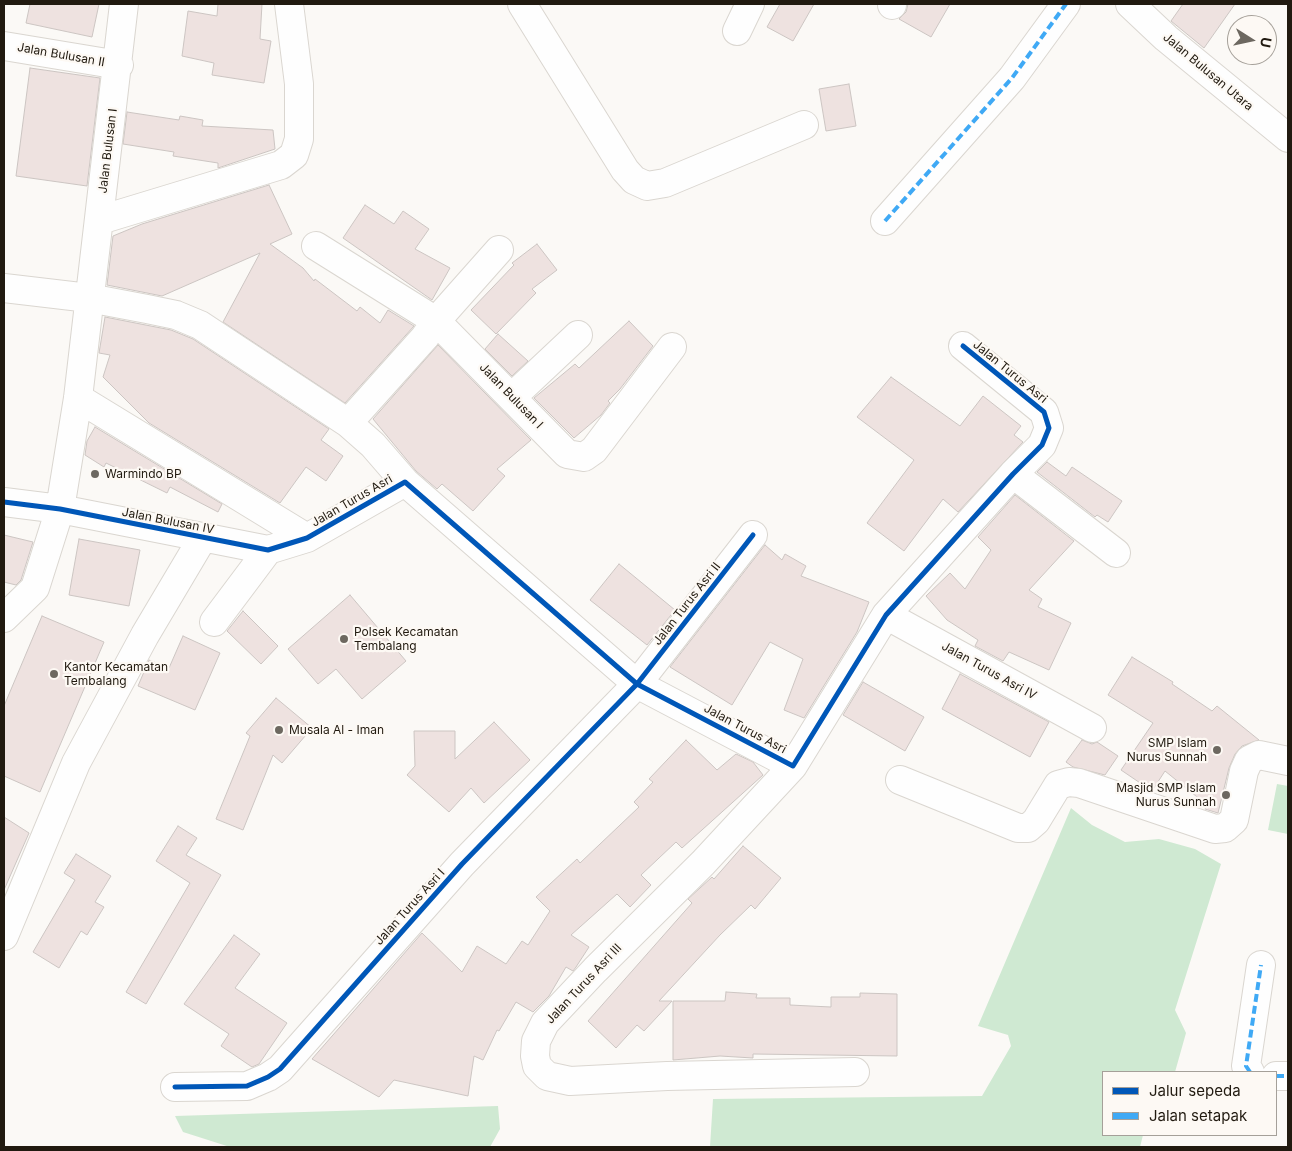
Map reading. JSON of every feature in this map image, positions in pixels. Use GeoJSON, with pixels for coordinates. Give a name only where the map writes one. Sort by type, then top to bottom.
{"type":"FeatureCollection","features":[{"type":"Feature","properties":{"kind":"street","name":"Jalan Bulusan I"},"geometry":{"type":"LineString","coordinates":[[4,618],[35,588],[60,509],[78,398],[88,298],[100,220],[124,4]]}},
{"type":"Feature","properties":{"kind":"street"},"geometry":{"type":"LineString","coordinates":[[100,220],[281,165],[294,155],[299,140],[299,84],[290,4]]}},
{"type":"Feature","properties":{"kind":"street"},"geometry":{"type":"LineString","coordinates":[[522,4],[625,170],[634,180],[647,186],[665,183],[804,125]]}},
{"type":"Feature","properties":{"kind":"street"},"geometry":{"type":"LineString","coordinates":[[737,31],[750,4]]}},
{"type":"Feature","properties":{"kind":"street"},"geometry":{"type":"LineString","coordinates":[[885,221],[1012,78],[1066,4]]}},
{"type":"Feature","properties":{"kind":"street","name":"Jalan Bulusan Utara"},"geometry":{"type":"LineString","coordinates":[[1130,4],[1166,38],[1288,138]]}},
{"type":"Feature","properties":{"kind":"street","name":"Jalan Bulusan II"},"geometry":{"type":"LineString","coordinates":[[4,46],[118,65]]}},
{"type":"Feature","properties":{"kind":"street","name":"Jalan Bulusan I"},"geometry":{"type":"LineString","coordinates":[[316,246],[436,321],[512,396],[567,454],[584,457],[594,450],[672,347]]}},
{"type":"Feature","properties":{"kind":"street"},"geometry":{"type":"LineString","coordinates":[[348,422],[425,337],[436,321],[499,250]]}},
{"type":"Feature","properties":{"kind":"street"},"geometry":{"type":"LineString","coordinates":[[4,288],[88,298],[176,315],[200,325],[348,422],[373,445],[404,482]]}},
{"type":"Feature","properties":{"kind":"street"},"geometry":{"type":"LineString","coordinates":[[512,396],[578,335]]}},
{"type":"Feature","properties":{"kind":"street","name":"Jalan Turus Asri"},"geometry":{"type":"LineString","coordinates":[[268,550],[306,538],[404,482],[637,684],[793,766],[886,615],[1013,474],[1042,445],[1050,428],[1044,412],[963,346]]}},
{"type":"Feature","properties":{"kind":"street"},"geometry":{"type":"LineString","coordinates":[[78,398],[306,538]]}},
{"type":"Feature","properties":{"kind":"street"},"geometry":{"type":"LineString","coordinates":[[1013,474],[1116,553]]}},
{"type":"Feature","properties":{"kind":"street","name":"Jalan Bulusan IV"},"geometry":{"type":"LineString","coordinates":[[4,502],[60,509],[202,539],[268,550]]}},
{"type":"Feature","properties":{"kind":"street","name":"Jalan Turus Asri II"},"geometry":{"type":"LineString","coordinates":[[637,684],[753,535]]}},
{"type":"Feature","properties":{"kind":"street"},"geometry":{"type":"LineString","coordinates":[[4,936],[76,763],[145,635],[202,539]]}},
{"type":"Feature","properties":{"kind":"street"},"geometry":{"type":"LineString","coordinates":[[214,622],[268,550]]}},
{"type":"Feature","properties":{"kind":"street","name":"Jalan Turus Asri IV"},"geometry":{"type":"LineString","coordinates":[[886,615],[1092,728]]}},
{"type":"Feature","properties":{"kind":"street","name":"Jalan Turus Asri I"},"geometry":{"type":"LineString","coordinates":[[174,1087],[247,1086],[268,1077],[280,1068],[462,864],[637,684]]}},
{"type":"Feature","properties":{"kind":"street"},"geometry":{"type":"LineString","coordinates":[[900,780],[1018,828],[1028,828],[1036,821],[1058,785],[1069,782],[1215,829],[1225,828],[1234,820],[1244,771],[1249,760],[1259,755],[1288,761]]}},
{"type":"Feature","properties":{"kind":"street","name":"Jalan Turus Asri III"},"geometry":{"type":"LineString","coordinates":[[793,766],[703,863],[595,970],[545,1023],[536,1041],[535,1056],[537,1066],[547,1076],[570,1081],[667,1076],[855,1072]]}},
{"type":"Feature","properties":{"kind":"street"},"geometry":{"type":"LineString","coordinates":[[1249,1071],[1246,1066],[1261,965]]}},
{"type":"Feature","properties":{"kind":"green space"},"geometry":{"type":"Polygon","coordinates":[[[1277,784],[1288,786],[1288,834],[1268,830],[1277,784]]]}},
{"type":"Feature","properties":{"kind":"green space"},"geometry":{"type":"Polygon","coordinates":[[[1071,808],[1092,825],[1125,842],[1159,839],[1195,849],[1221,864],[1175,1010],[1186,1033],[1175,1071],[1102,1071],[1102,1136],[1143,1136],[1140,1147],[710,1147],[713,1099],[982,1096],[1011,1046],[1008,1035],[978,1026],[1071,808]]]}},
{"type":"Feature","properties":{"kind":"green space"},"geometry":{"type":"Polygon","coordinates":[[[498,1106],[500,1129],[490,1147],[230,1147],[183,1132],[175,1116],[498,1106]]]}},
{"type":"Feature","properties":{"kind":"building"},"geometry":{"type":"Polygon","coordinates":[[[30,4],[99,4],[92,37],[26,23],[30,4]]]}},
{"type":"Feature","properties":{"kind":"building"},"geometry":{"type":"Polygon","coordinates":[[[218,4],[262,4],[260,39],[271,41],[264,83],[212,75],[214,63],[182,56],[188,11],[217,16],[218,4]]]}},
{"type":"Feature","properties":{"kind":"building"},"geometry":{"type":"Polygon","coordinates":[[[780,4],[814,4],[793,41],[767,27],[780,4]]]}},
{"type":"Feature","properties":{"kind":"building"},"geometry":{"type":"Polygon","coordinates":[[[908,4],[950,4],[931,37],[899,19],[906,12],[908,4]]]}},
{"type":"Feature","properties":{"kind":"building"},"geometry":{"type":"Polygon","coordinates":[[[1183,4],[1235,4],[1204,48],[1171,21],[1183,4]]]}},
{"type":"Feature","properties":{"kind":"building"},"geometry":{"type":"Polygon","coordinates":[[[30,68],[100,78],[87,186],[16,176],[30,68]]]}},
{"type":"Feature","properties":{"kind":"building"},"geometry":{"type":"Polygon","coordinates":[[[849,84],[856,126],[826,131],[819,89],[849,84]]]}},
{"type":"Feature","properties":{"kind":"building"},"geometry":{"type":"Polygon","coordinates":[[[127,112],[179,120],[180,116],[203,120],[202,126],[273,130],[275,149],[218,168],[218,163],[173,156],[174,152],[123,144],[127,112]]]}},
{"type":"Feature","properties":{"kind":"building"},"geometry":{"type":"Polygon","coordinates":[[[269,185],[292,234],[270,244],[303,268],[314,281],[315,279],[357,311],[360,307],[380,323],[388,310],[414,326],[345,403],[223,322],[260,253],[162,296],[107,285],[113,236],[142,224],[269,185]]]}},
{"type":"Feature","properties":{"kind":"building"},"geometry":{"type":"Polygon","coordinates":[[[365,205],[394,224],[403,211],[429,229],[415,249],[450,268],[432,300],[343,238],[365,205]]]}},
{"type":"Feature","properties":{"kind":"building"},"geometry":{"type":"Polygon","coordinates":[[[537,244],[557,270],[532,289],[536,293],[496,334],[471,310],[514,265],[512,263],[537,244]]]}},
{"type":"Feature","properties":{"kind":"building"},"geometry":{"type":"Polygon","coordinates":[[[105,317],[171,330],[193,339],[329,429],[321,440],[343,456],[326,481],[306,467],[280,503],[149,423],[103,377],[110,355],[99,353],[105,317]]]}},
{"type":"Feature","properties":{"kind":"building"},"geometry":{"type":"Polygon","coordinates":[[[629,321],[653,346],[620,389],[608,401],[610,403],[601,415],[574,438],[534,398],[575,364],[579,368],[629,321]]]}},
{"type":"Feature","properties":{"kind":"building"},"geometry":{"type":"Polygon","coordinates":[[[498,334],[528,361],[512,376],[485,349],[498,334]]]}},
{"type":"Feature","properties":{"kind":"building"},"geometry":{"type":"Polygon","coordinates":[[[438,345],[531,440],[497,469],[505,476],[473,511],[442,484],[437,489],[416,471],[373,419],[438,345]]]}},
{"type":"Feature","properties":{"kind":"building"},"geometry":{"type":"Polygon","coordinates":[[[891,377],[960,426],[983,396],[1021,426],[1014,435],[1023,442],[958,512],[943,499],[904,551],[867,523],[914,460],[857,417],[891,377]]]}},
{"type":"Feature","properties":{"kind":"building"},"geometry":{"type":"Polygon","coordinates":[[[95,427],[222,504],[218,512],[170,487],[167,493],[106,463],[104,467],[85,455],[87,441],[95,427]]]}},
{"type":"Feature","properties":{"kind":"building"},"geometry":{"type":"Polygon","coordinates":[[[1047,462],[1066,476],[1072,467],[1122,501],[1108,522],[1097,515],[1095,517],[1037,472],[1047,462]]]}},
{"type":"Feature","properties":{"kind":"building"},"geometry":{"type":"Polygon","coordinates":[[[1015,495],[1074,541],[1029,590],[1042,599],[1038,607],[1071,623],[1049,670],[1009,652],[1003,661],[975,646],[978,640],[947,620],[926,596],[950,573],[965,589],[991,550],[978,537],[1015,495]]]}},
{"type":"Feature","properties":{"kind":"building"},"geometry":{"type":"Polygon","coordinates":[[[4,535],[33,542],[21,580],[16,585],[4,582],[4,535]]]}},
{"type":"Feature","properties":{"kind":"building"},"geometry":{"type":"Polygon","coordinates":[[[79,539],[140,550],[129,606],[69,595],[79,539]]]}},
{"type":"Feature","properties":{"kind":"building"},"geometry":{"type":"Polygon","coordinates":[[[765,545],[782,560],[785,554],[806,566],[801,576],[869,602],[857,632],[804,718],[784,710],[803,659],[770,642],[732,705],[670,667],[765,545]]]}},
{"type":"Feature","properties":{"kind":"building"},"geometry":{"type":"Polygon","coordinates":[[[619,564],[675,610],[647,645],[590,600],[619,564]]]}},
{"type":"Feature","properties":{"kind":"building","name":"Polsek Kecamatan Tembalang"},"geometry":{"type":"Polygon","coordinates":[[[350,595],[406,661],[362,699],[336,669],[318,684],[288,649],[350,595]]]}},
{"type":"Feature","properties":{"kind":"building"},"geometry":{"type":"Polygon","coordinates":[[[243,611],[278,646],[261,664],[227,631],[243,611]]]}},
{"type":"Feature","properties":{"kind":"building","name":"Kantor Kecamatan Tembalang"},"geometry":{"type":"Polygon","coordinates":[[[42,616],[104,642],[40,792],[4,776],[4,706],[42,616]]]}},
{"type":"Feature","properties":{"kind":"building"},"geometry":{"type":"Polygon","coordinates":[[[183,636],[220,653],[195,710],[138,686],[149,660],[169,668],[183,636]]]}},
{"type":"Feature","properties":{"kind":"building"},"geometry":{"type":"Polygon","coordinates":[[[1132,657],[1173,682],[1172,684],[1212,711],[1217,706],[1259,740],[1242,746],[1235,754],[1229,768],[1218,813],[1205,809],[1207,805],[1165,771],[1152,791],[1121,770],[1153,723],[1108,695],[1132,657]]]}},
{"type":"Feature","properties":{"kind":"building"},"geometry":{"type":"Polygon","coordinates":[[[960,674],[1049,722],[1030,757],[942,709],[960,674]]]}},
{"type":"Feature","properties":{"kind":"building"},"geometry":{"type":"Polygon","coordinates":[[[863,682],[924,717],[905,751],[843,715],[863,682]]]}},
{"type":"Feature","properties":{"kind":"building"},"geometry":{"type":"Polygon","coordinates":[[[276,698],[312,728],[282,763],[273,755],[243,830],[216,819],[250,736],[246,733],[276,698]]]}},
{"type":"Feature","properties":{"kind":"building"},"geometry":{"type":"Polygon","coordinates":[[[494,722],[530,760],[484,803],[471,788],[449,812],[407,775],[415,766],[414,731],[455,731],[455,759],[494,722]]]}},
{"type":"Feature","properties":{"kind":"building"},"geometry":{"type":"Polygon","coordinates":[[[686,740],[717,770],[736,754],[753,762],[763,775],[682,848],[676,842],[641,875],[651,885],[630,907],[617,894],[571,935],[589,947],[573,971],[566,967],[549,996],[533,1012],[516,1002],[499,1031],[497,1030],[483,1060],[474,1056],[468,1096],[394,1080],[379,1097],[312,1059],[422,933],[462,972],[477,946],[506,964],[522,941],[528,945],[550,911],[536,897],[577,859],[580,863],[639,807],[634,802],[653,782],[649,779],[686,740]]]}},
{"type":"Feature","properties":{"kind":"building"},"geometry":{"type":"Polygon","coordinates":[[[1082,740],[1092,744],[1097,742],[1118,756],[1105,775],[1073,767],[1066,762],[1082,740]]]}},
{"type":"Feature","properties":{"kind":"building"},"geometry":{"type":"Polygon","coordinates":[[[4,817],[29,833],[4,890],[4,817]]]}},
{"type":"Feature","properties":{"kind":"building"},"geometry":{"type":"Polygon","coordinates":[[[178,826],[197,838],[186,855],[221,875],[146,1004],[126,992],[190,883],[156,861],[178,826]]]}},
{"type":"Feature","properties":{"kind":"building"},"geometry":{"type":"Polygon","coordinates":[[[743,846],[781,878],[755,909],[751,905],[720,935],[659,1001],[672,1001],[644,1031],[637,1025],[616,1048],[588,1021],[692,903],[688,899],[712,877],[714,879],[743,846]]]}},
{"type":"Feature","properties":{"kind":"building"},"geometry":{"type":"Polygon","coordinates":[[[76,854],[111,876],[95,902],[104,907],[87,935],[81,931],[59,968],[33,952],[75,880],[64,873],[76,854]]]}},
{"type":"Feature","properties":{"kind":"building"},"geometry":{"type":"Polygon","coordinates":[[[234,935],[260,954],[235,988],[287,1023],[259,1064],[252,1067],[221,1046],[229,1034],[184,1004],[234,935]]]}},
{"type":"Feature","properties":{"kind":"building"},"geometry":{"type":"Polygon","coordinates":[[[726,992],[757,994],[756,998],[790,998],[790,1005],[831,1007],[831,997],[860,997],[860,993],[897,994],[897,1056],[753,1054],[753,1058],[720,1056],[673,1060],[673,1001],[725,1001],[726,992]]]}},
{"type":"Feature","properties":{"kind":"marked path"},"geometry":{"type":"LineString","coordinates":[[885,221],[1012,78],[1066,4]]}},
{"type":"Feature","properties":{"kind":"marked path"},"geometry":{"type":"LineString","coordinates":[[1249,1071],[1246,1066],[1261,965]]}},
{"type":"Feature","properties":{"kind":"marked path"},"geometry":{"type":"LineString","coordinates":[[1277,1076],[1288,1076]]}},
{"type":"Feature","properties":{"kind":"cycle path"},"geometry":{"type":"LineString","coordinates":[[4,502],[60,509],[268,550],[307,538],[405,482],[637,684],[793,766],[886,615],[1013,474],[1042,445],[1049,428],[1044,412],[963,346]]}},
{"type":"Feature","properties":{"kind":"cycle path"},"geometry":{"type":"LineString","coordinates":[[175,1087],[247,1086],[268,1077],[280,1069],[462,864],[637,684],[753,535]]}},
{"type":"Feature","properties":{"kind":"place","name":"Warmindo BP"},"geometry":{"type":"Point","coordinates":[95,474]}},
{"type":"Feature","properties":{"kind":"place","name":"Polsek Kecamatan Tembalang"},"geometry":{"type":"Point","coordinates":[344,639]}},
{"type":"Feature","properties":{"kind":"place","name":"Kantor Kecamatan Tembalang"},"geometry":{"type":"Point","coordinates":[54,674]}},
{"type":"Feature","properties":{"kind":"place","name":"Musala Al - Iman"},"geometry":{"type":"Point","coordinates":[279,730]}},
{"type":"Feature","properties":{"kind":"place","name":"SMP Islam Nurus Sunnah"},"geometry":{"type":"Point","coordinates":[1217,750]}},
{"type":"Feature","properties":{"kind":"place","name":"Masjid SMP Islam Nurus Sunnah"},"geometry":{"type":"Point","coordinates":[1226,795]}}]}
